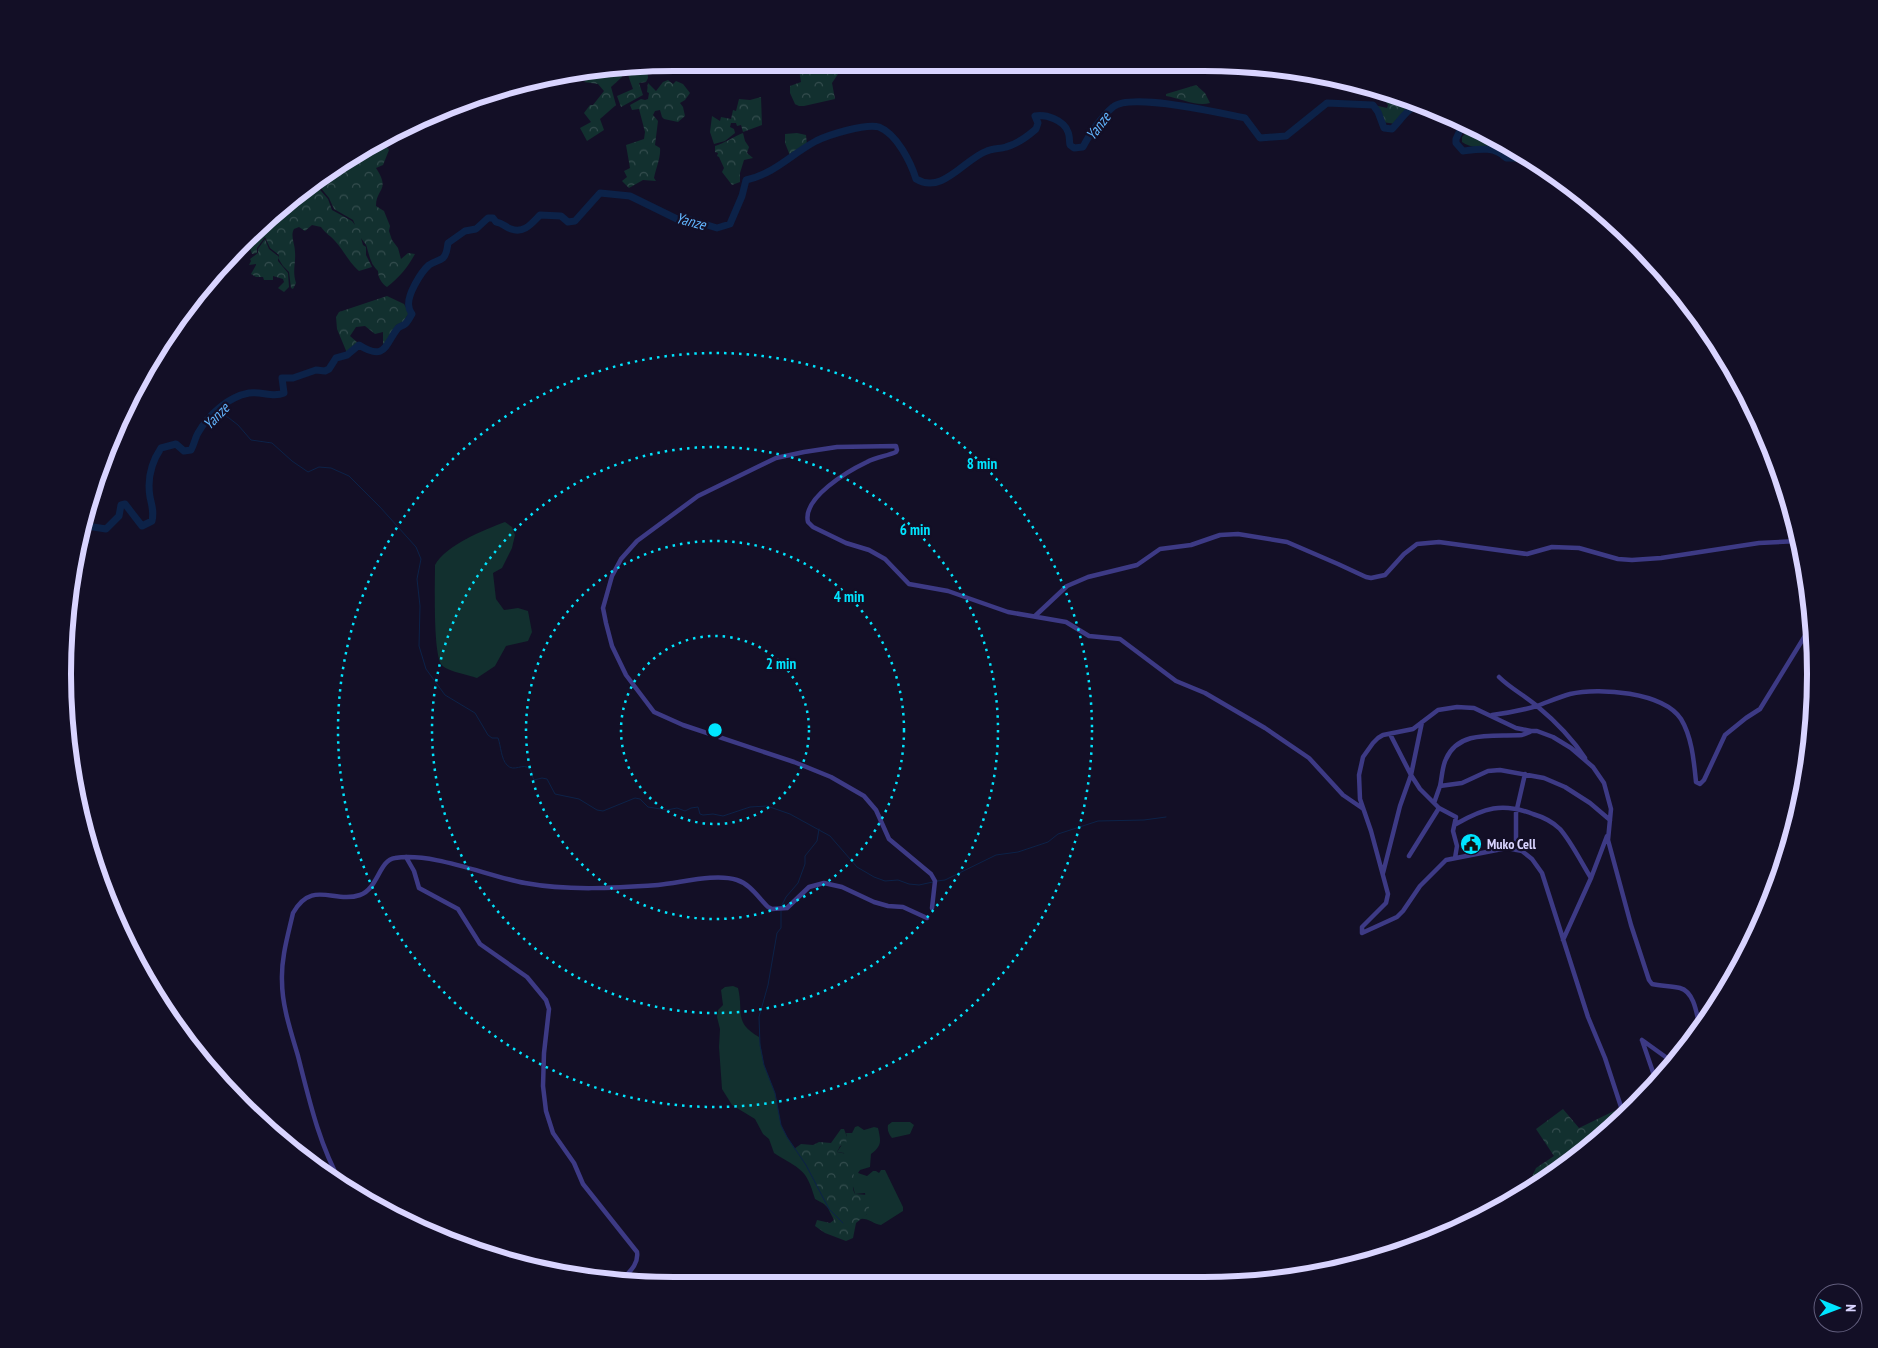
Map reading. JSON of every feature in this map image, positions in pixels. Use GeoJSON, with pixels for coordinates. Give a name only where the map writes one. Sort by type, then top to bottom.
{"type":"FeatureCollection","features":[{"type":"Feature","properties":{"kind":"street"},"geometry":{"type":"LineString","coordinates":[[932,908],[935,881],[931,874],[889,839],[876,810],[864,796],[831,777],[794,762],[683,725],[654,712],[626,675],[612,646],[603,608],[612,576],[621,559],[637,541],[698,496],[776,458],[837,447],[891,445],[897,448],[896,452],[867,462],[822,491],[811,504],[807,513],[808,522],[812,526],[846,543],[869,550],[885,560],[909,584],[948,591],[1008,612],[1066,622],[1090,636],[1120,639],[1176,681],[1205,693],[1265,728],[1309,758],[1343,795],[1362,808]]}},
{"type":"Feature","properties":{"kind":"street"},"geometry":{"type":"LineString","coordinates":[[1035,616],[1066,586],[1137,565],[1160,549],[1191,545],[1220,535],[1238,534],[1287,542],[1371,578],[1385,575],[1404,554],[1417,544],[1426,542],[1439,542],[1527,554],[1552,547],[1579,548],[1632,560],[1759,543],[1792,541]]}},
{"type":"Feature","properties":{"kind":"street"},"geometry":{"type":"LineString","coordinates":[[1491,715],[1537,706],[1571,694],[1595,691],[1620,692],[1642,697],[1673,710],[1686,729],[1693,758],[1696,782],[1700,784],[1704,780],[1725,735],[1760,709],[1805,636]]}},
{"type":"Feature","properties":{"kind":"street"},"geometry":{"type":"LineString","coordinates":[[1499,677],[1508,686],[1537,706],[1578,747],[1604,783],[1611,809],[1607,834],[1591,878],[1563,940]]}},
{"type":"Feature","properties":{"kind":"street"},"geometry":{"type":"LineString","coordinates":[[1588,763],[1571,748],[1553,737],[1537,731],[1516,728],[1474,708],[1457,707],[1438,710],[1412,729],[1378,738],[1363,758],[1359,784],[1362,808],[1371,831],[1388,894],[1386,903],[1365,923],[1361,931],[1364,934],[1397,917],[1420,886],[1442,863],[1494,849],[1507,848],[1522,852],[1532,859],[1542,873],[1588,1017],[1605,1058],[1621,1108]]}},
{"type":"Feature","properties":{"kind":"street"},"geometry":{"type":"LineString","coordinates":[[1383,876],[1400,806],[1411,775],[1422,722]]}},
{"type":"Feature","properties":{"kind":"street"},"geometry":{"type":"LineString","coordinates":[[1434,803],[1446,760],[1459,742],[1468,738],[1522,735],[1531,731]]}},
{"type":"Feature","properties":{"kind":"street"},"geometry":{"type":"LineString","coordinates":[[1390,734],[1420,789],[1439,808],[1456,817],[1453,831],[1458,846],[1455,858]]}},
{"type":"Feature","properties":{"kind":"street"},"geometry":{"type":"LineString","coordinates":[[1440,786],[1462,783],[1488,771],[1500,770],[1544,778],[1565,787],[1590,803],[1610,820]]}},
{"type":"Feature","properties":{"kind":"street"},"geometry":{"type":"LineString","coordinates":[[1516,850],[1516,808],[1524,774]]}},
{"type":"Feature","properties":{"kind":"street"},"geometry":{"type":"LineString","coordinates":[[1456,824],[1484,810],[1498,807],[1516,808],[1548,819],[1559,829],[1591,878]]}},
{"type":"Feature","properties":{"kind":"street"},"geometry":{"type":"LineString","coordinates":[[1409,856],[1439,808]]}},
{"type":"Feature","properties":{"kind":"street"},"geometry":{"type":"LineString","coordinates":[[1607,834],[1631,925],[1649,980],[1652,984],[1680,988],[1689,994],[1698,1019]]}},
{"type":"Feature","properties":{"kind":"street"},"geometry":{"type":"LineString","coordinates":[[336,1173],[326,1153],[314,1118],[286,1009],[282,972],[288,933],[293,913],[306,897],[326,894],[352,897],[365,893],[375,884],[386,863],[395,858],[406,857],[452,864],[506,879],[536,884],[609,887],[731,878],[746,884],[768,907],[772,908],[787,908],[809,887],[824,882],[842,887],[874,902],[888,906],[903,907],[927,918]]}},
{"type":"Feature","properties":{"kind":"street"},"geometry":{"type":"LineString","coordinates":[[406,857],[414,871],[419,888],[458,909],[480,944],[527,977],[548,1005],[542,1076],[544,1098],[550,1124],[555,1137],[574,1163],[583,1184],[637,1252],[637,1260],[627,1274]]}},
{"type":"Feature","properties":{"kind":"street"},"geometry":{"type":"LineString","coordinates":[[1654,1074],[1642,1040],[1668,1058]]}},
{"type":"Feature","properties":{"kind":"green space"},"geometry":{"type":"Polygon","coordinates":[[[799,71],[840,71],[832,83],[835,99],[804,106],[795,104],[790,93],[790,86],[801,82],[799,71]]]}},
{"type":"Feature","properties":{"kind":"green space"},"geometry":{"type":"Polygon","coordinates":[[[648,72],[646,82],[639,83],[643,95],[621,107],[617,96],[633,89],[628,74],[648,72]]]}},
{"type":"Feature","properties":{"kind":"green space"},"geometry":{"type":"Polygon","coordinates":[[[622,74],[622,77],[611,87],[616,105],[600,119],[604,130],[587,141],[580,128],[591,122],[584,113],[604,91],[598,84],[584,82],[590,77],[622,74]]]}},
{"type":"Feature","properties":{"kind":"green space"},"geometry":{"type":"Polygon","coordinates":[[[668,80],[673,84],[676,81],[683,84],[690,93],[680,103],[685,116],[678,122],[664,119],[660,110],[655,111],[653,115],[658,121],[655,145],[660,148],[654,178],[656,181],[643,180],[629,188],[622,181],[627,177],[624,171],[630,168],[626,145],[644,139],[645,132],[639,109],[632,110],[630,105],[641,99],[648,99],[648,83],[656,91],[663,82],[668,80]]]}},
{"type":"Feature","properties":{"kind":"green space"},"geometry":{"type":"Polygon","coordinates":[[[1196,85],[1205,93],[1210,103],[1194,103],[1166,96],[1166,94],[1196,85]]]}},
{"type":"Feature","properties":{"kind":"green space"},"geometry":{"type":"Polygon","coordinates":[[[761,97],[762,125],[743,132],[741,125],[737,126],[736,123],[731,123],[730,127],[734,129],[735,133],[725,141],[714,144],[710,132],[712,116],[720,121],[721,117],[731,119],[733,110],[736,111],[739,99],[750,100],[761,97]]]}},
{"type":"Feature","properties":{"kind":"green space"},"geometry":{"type":"Polygon","coordinates":[[[1384,99],[1410,107],[1396,124],[1382,122],[1379,111],[1374,105],[1387,108],[1388,105],[1384,99]]]}},
{"type":"Feature","properties":{"kind":"green space"},"geometry":{"type":"Polygon","coordinates":[[[1467,131],[1518,160],[1516,162],[1508,160],[1496,150],[1490,148],[1468,145],[1462,142],[1462,137],[1467,131]]]}},
{"type":"Feature","properties":{"kind":"green space"},"geometry":{"type":"Polygon","coordinates":[[[743,133],[749,147],[747,153],[753,158],[744,160],[740,173],[740,182],[732,185],[722,172],[724,168],[717,156],[718,153],[715,152],[715,146],[743,133]]]}},
{"type":"Feature","properties":{"kind":"green space"},"geometry":{"type":"Polygon","coordinates":[[[797,133],[806,135],[807,145],[791,158],[785,143],[785,134],[797,133]]]}},
{"type":"Feature","properties":{"kind":"green space"},"geometry":{"type":"Polygon","coordinates":[[[385,145],[389,150],[383,165],[376,168],[383,185],[376,206],[384,211],[390,226],[389,231],[392,240],[398,248],[401,259],[408,253],[415,254],[403,272],[387,287],[379,278],[378,271],[371,261],[361,238],[372,267],[359,271],[321,227],[312,225],[305,231],[299,227],[294,229],[294,274],[296,283],[293,289],[291,288],[289,272],[278,258],[279,255],[270,248],[265,237],[257,248],[257,253],[252,254],[250,248],[253,244],[277,221],[318,188],[328,199],[332,210],[352,221],[355,225],[353,220],[334,209],[329,198],[320,187],[385,145]]]}},
{"type":"Feature","properties":{"kind":"green space"},"geometry":{"type":"Polygon","coordinates":[[[265,239],[269,249],[278,256],[278,261],[288,273],[289,287],[284,292],[278,288],[284,282],[283,279],[273,276],[273,280],[264,280],[263,277],[256,277],[251,274],[256,264],[249,265],[250,259],[258,253],[258,249],[265,239]]]}},
{"type":"Feature","properties":{"kind":"green space"},"geometry":{"type":"Polygon","coordinates":[[[387,296],[404,304],[409,313],[403,322],[396,325],[392,336],[383,347],[383,332],[375,334],[365,326],[356,327],[350,336],[358,343],[347,353],[337,329],[336,317],[339,312],[387,296]]]}},
{"type":"Feature","properties":{"kind":"green space"},"geometry":{"type":"Polygon","coordinates":[[[505,522],[512,527],[515,535],[512,548],[502,568],[493,573],[496,599],[504,610],[518,608],[528,611],[532,632],[528,641],[506,646],[495,666],[477,678],[452,671],[441,664],[438,657],[435,565],[440,558],[456,545],[505,522]]]}},
{"type":"Feature","properties":{"kind":"green space"},"geometry":{"type":"Polygon","coordinates":[[[733,986],[738,988],[743,1021],[751,1032],[759,1037],[764,1065],[775,1093],[781,1125],[806,1165],[829,1209],[815,1199],[812,1189],[801,1170],[774,1153],[769,1139],[763,1134],[755,1119],[732,1105],[722,1089],[719,1047],[720,1029],[717,1017],[718,1010],[723,1005],[721,990],[725,987],[733,986]]]}},
{"type":"Feature","properties":{"kind":"green space"},"geometry":{"type":"Polygon","coordinates":[[[1563,1109],[1579,1128],[1616,1110],[1617,1112],[1571,1152],[1530,1181],[1536,1168],[1554,1156],[1536,1129],[1563,1109]]]}},
{"type":"Feature","properties":{"kind":"green space"},"geometry":{"type":"Polygon","coordinates":[[[892,1122],[910,1122],[914,1125],[910,1134],[892,1138],[888,1132],[888,1125],[892,1122]]]}},
{"type":"Feature","properties":{"kind":"green space"},"geometry":{"type":"Polygon","coordinates":[[[858,1126],[864,1130],[874,1127],[878,1128],[880,1140],[879,1146],[871,1154],[870,1167],[860,1170],[858,1173],[867,1176],[873,1171],[879,1173],[881,1170],[885,1170],[903,1207],[903,1211],[881,1225],[865,1219],[858,1219],[867,1214],[865,1193],[855,1194],[844,1153],[837,1152],[847,1137],[846,1133],[852,1133],[855,1127],[858,1126]]]}},
{"type":"Feature","properties":{"kind":"green space"},"geometry":{"type":"Polygon","coordinates":[[[841,1129],[844,1129],[847,1137],[846,1144],[840,1146],[837,1152],[847,1154],[853,1172],[854,1192],[855,1194],[868,1195],[869,1209],[867,1214],[856,1223],[853,1238],[846,1241],[825,1233],[815,1226],[817,1220],[830,1223],[834,1220],[806,1165],[794,1149],[801,1144],[831,1143],[841,1129]]]}},
{"type":"Feature","properties":{"kind":"waterway","name":"Yanze"},"geometry":{"type":"LineString","coordinates":[[90,526],[106,529],[119,516],[121,505],[125,504],[142,526],[152,521],[153,512],[149,490],[150,478],[152,465],[161,448],[176,444],[184,451],[191,450],[202,426],[213,413],[227,402],[249,393],[276,395],[284,393],[282,378],[293,378],[316,370],[325,371],[329,369],[336,358],[347,355],[359,345],[375,352],[384,349],[398,328],[406,323],[412,314],[409,302],[418,278],[426,268],[443,258],[448,243],[465,231],[476,229],[488,218],[493,218],[496,222],[516,230],[524,229],[540,215],[561,216],[568,222],[575,221],[600,193],[630,196],[677,219],[691,220],[717,228],[730,224],[742,196],[746,180],[766,173],[816,141],[838,133],[873,126],[879,127],[892,136],[911,165],[916,179],[926,183],[944,179],[978,155],[989,150],[1004,148],[1022,140],[1036,129],[1038,123],[1035,116],[1049,117],[1063,124],[1069,134],[1070,145],[1074,148],[1083,147],[1092,131],[1105,115],[1113,107],[1123,103],[1137,102],[1176,105],[1245,118],[1260,138],[1286,136],[1327,103],[1373,105],[1384,128],[1392,129],[1412,108]]}},
{"type":"Feature","properties":{"kind":"waterway","name":"Yanze"},"geometry":{"type":"LineString","coordinates":[[1461,129],[1456,143],[1463,151],[1492,150],[1506,158],[1515,158]]}},
{"type":"Feature","properties":{"kind":"waterway"},"geometry":{"type":"LineString","coordinates":[[217,409],[238,425],[251,440],[272,443],[308,472],[319,467],[331,468],[349,476],[416,547],[421,559],[417,579],[420,606],[419,646],[426,669],[445,695],[475,713],[488,735],[492,738],[498,738],[503,759],[510,767],[527,767],[531,770],[534,780],[547,779],[555,794],[579,799],[597,810],[603,811],[635,798],[640,799],[648,807],[667,810],[677,808],[685,811],[698,807],[700,814],[703,815],[723,816],[750,807],[767,806],[790,814],[830,836],[857,867],[874,877],[885,881],[898,880],[919,885],[933,882]]}},
{"type":"Feature","properties":{"kind":"waterway"},"geometry":{"type":"LineString","coordinates":[[937,881],[945,880],[996,855],[1018,852],[1048,842],[1058,834],[1098,821],[1144,820],[1166,817]]}},
{"type":"Feature","properties":{"kind":"waterway"},"geometry":{"type":"LineString","coordinates":[[782,905],[798,883],[805,864],[805,856],[817,841],[819,829]]}},
{"type":"Feature","properties":{"kind":"waterway"},"geometry":{"type":"LineString","coordinates":[[781,911],[781,928],[777,933],[768,985],[759,1017],[760,1045],[764,1065],[775,1093],[781,1125],[806,1165],[829,1209],[843,1223]]}},
{"type":"Feature","properties":{"kind":"place","name":"Muko Cell"},"geometry":{"type":"Point","coordinates":[1471,844]}}]}
